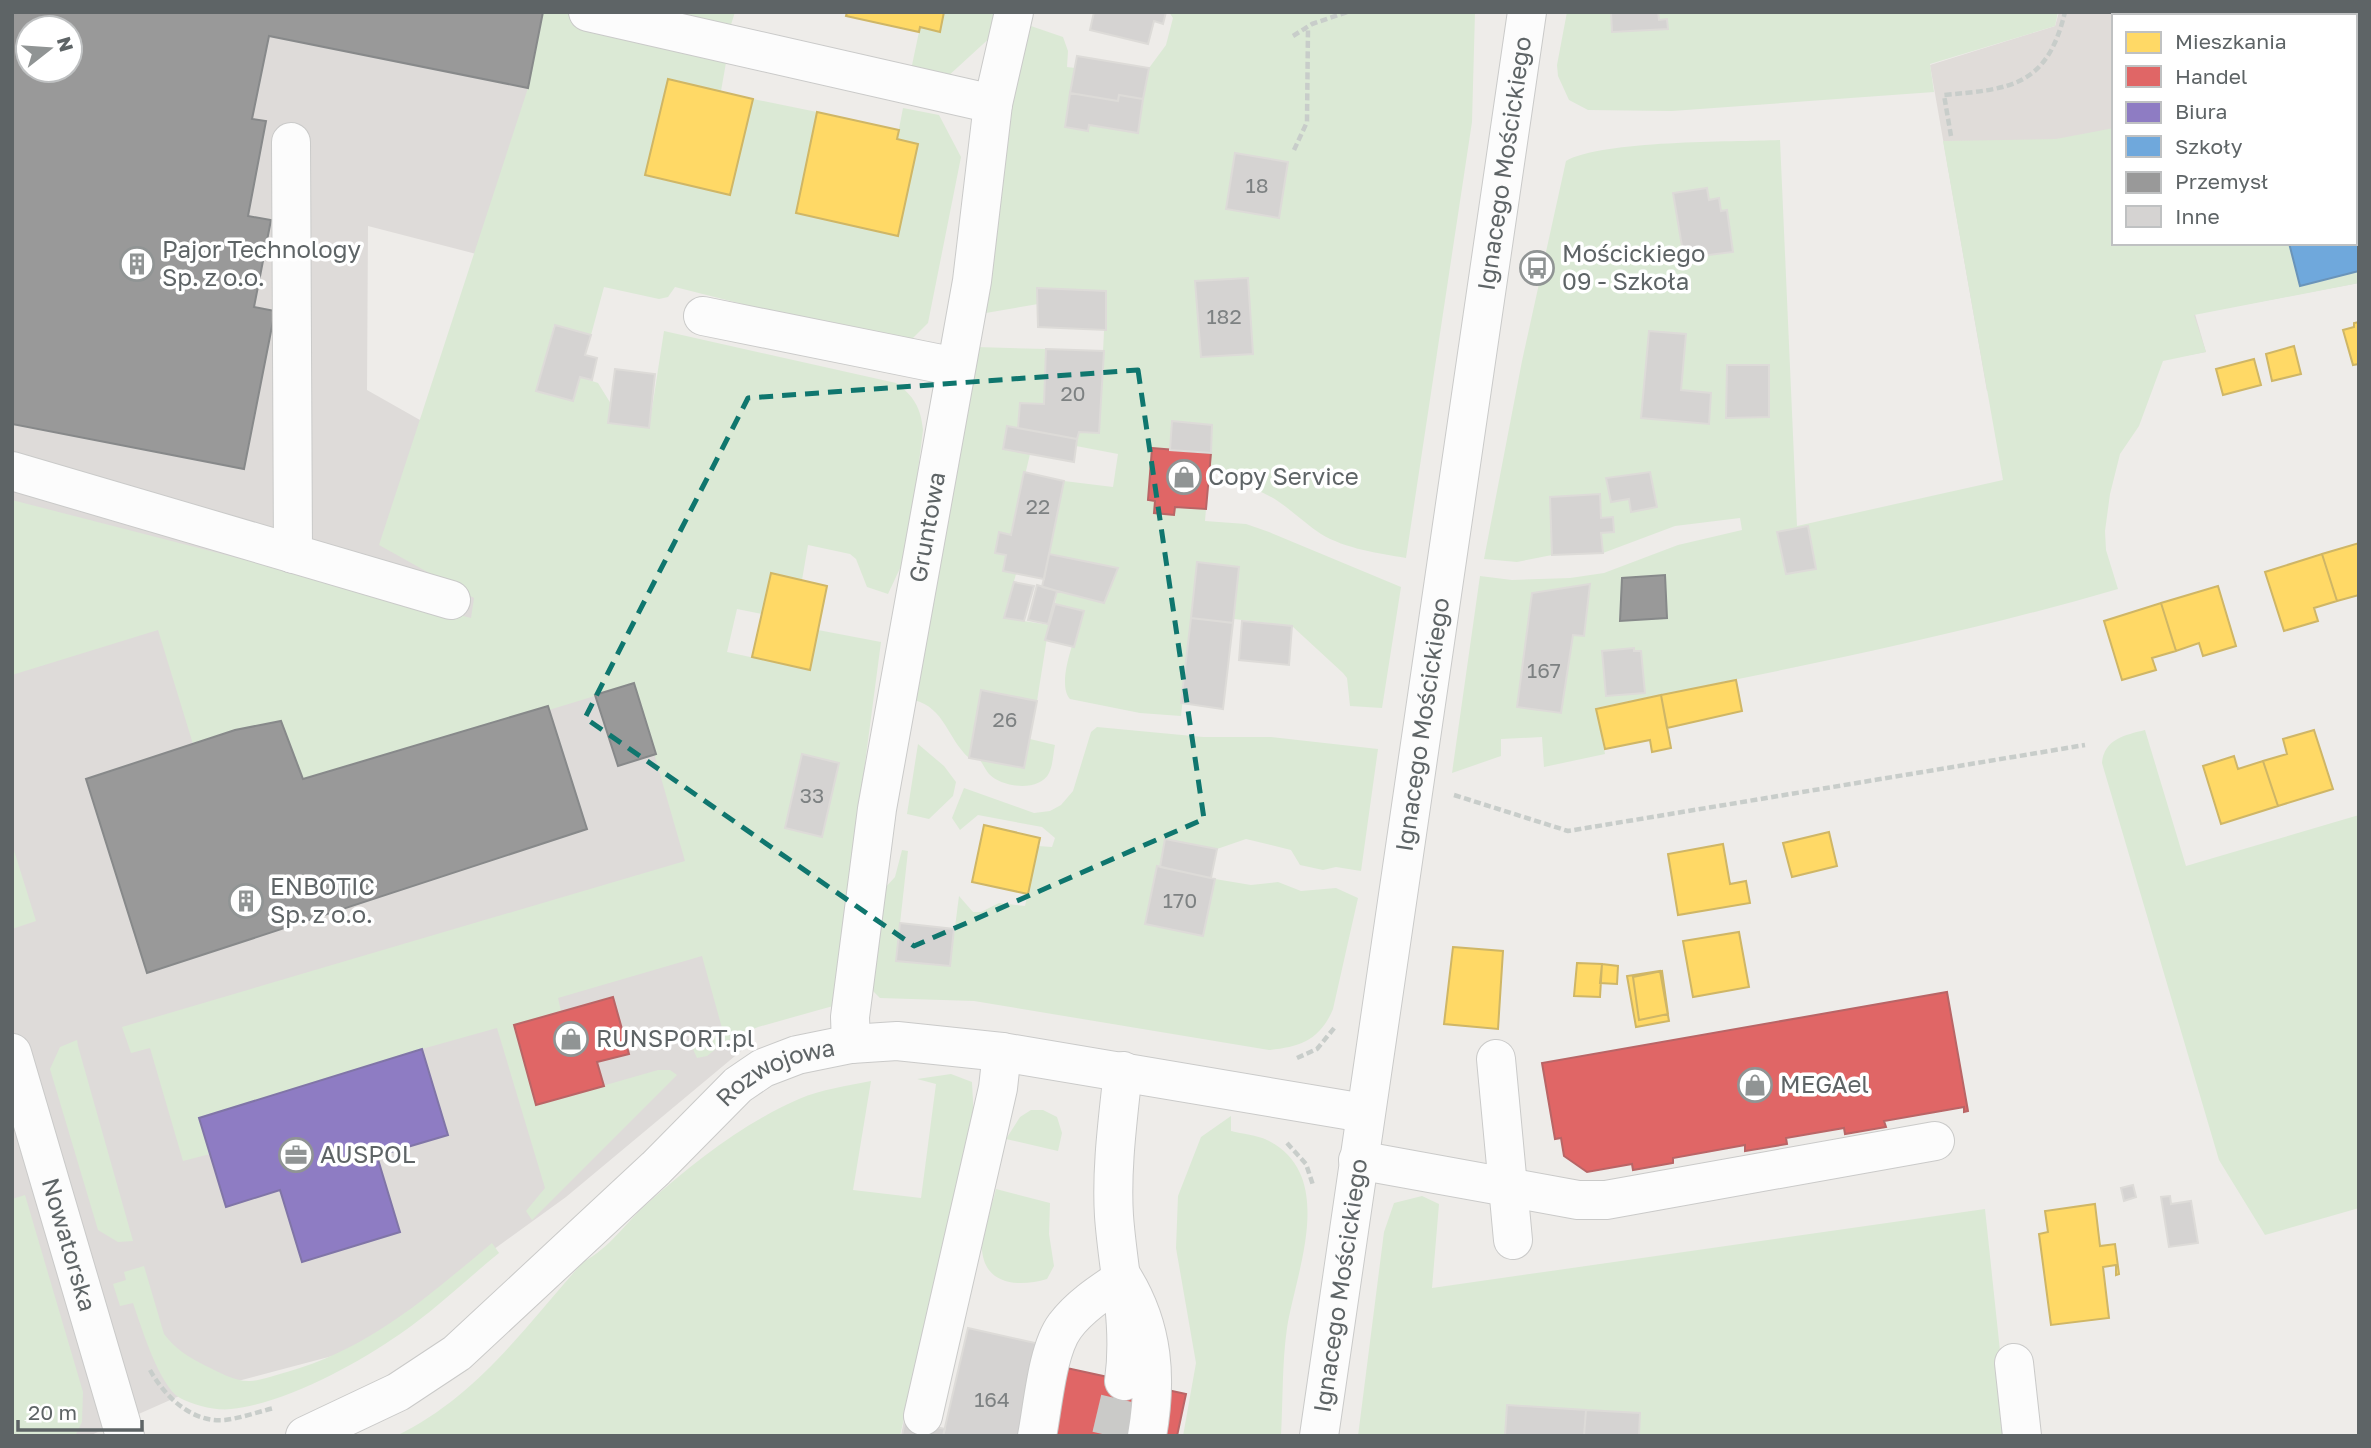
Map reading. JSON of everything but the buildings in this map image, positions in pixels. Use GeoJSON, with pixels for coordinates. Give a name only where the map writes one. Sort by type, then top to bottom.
{"type":"FeatureCollection","features":[{"type":"Feature","properties":{"kind":"street"},"geometry":{"type":"LineString","coordinates":[[588,12],[993,104]]}},
{"type":"Feature","properties":{"kind":"street","name":"Gruntowa"},"geometry":{"type":"LineString","coordinates":[[851,1044],[850,1017],[877,809],[972,281],[993,104],[1014,12]]}},
{"type":"Feature","properties":{"kind":"street","name":"Ignacego Mościckiego"},"geometry":{"type":"LineString","coordinates":[[1319,1436],[1364,1113],[1527,12]]}},
{"type":"Feature","properties":{"kind":"street"},"geometry":{"type":"LineString","coordinates":[[291,142],[293,554]]}},
{"type":"Feature","properties":{"kind":"street"},"geometry":{"type":"LineString","coordinates":[[703,316],[956,367]]}},
{"type":"Feature","properties":{"kind":"street"},"geometry":{"type":"LineString","coordinates":[[12,471],[451,600]]}},
{"type":"Feature","properties":{"kind":"street","name":"Rozwojowa"},"geometry":{"type":"LineString","coordinates":[[305,1436],[398,1392],[457,1353],[656,1168],[738,1086],[763,1068],[797,1055],[851,1044],[897,1041],[1002,1052],[1364,1113]]}},
{"type":"Feature","properties":{"kind":"street"},"geometry":{"type":"LineString","coordinates":[[923,1416],[998,1088],[1002,1052]]}},
{"type":"Feature","properties":{"kind":"street","name":"Nowatorska"},"geometry":{"type":"LineString","coordinates":[[12,1053],[19,1101],[125,1436]]}},
{"type":"Feature","properties":{"kind":"street"},"geometry":{"type":"LineString","coordinates":[[1496,1059],[1510,1185],[1513,1240]]}},
{"type":"Feature","properties":{"kind":"street"},"geometry":{"type":"LineString","coordinates":[[1123,1072],[1116,1136],[1114,1215],[1129,1331],[1124,1381]]}},
{"type":"Feature","properties":{"kind":"street"},"geometry":{"type":"LineString","coordinates":[[1358,1160],[1510,1185],[1578,1200],[1606,1200],[1936,1141]]}},
{"type":"Feature","properties":{"kind":"street"},"geometry":{"type":"LineString","coordinates":[[1037,1436],[1056,1344],[1063,1328],[1081,1308],[1122,1278]]}},
{"type":"Feature","properties":{"kind":"street"},"geometry":{"type":"LineString","coordinates":[[1122,1278],[1138,1302],[1149,1339],[1154,1382],[1147,1436]]}},
{"type":"Feature","properties":{"kind":"street"},"geometry":{"type":"LineString","coordinates":[[2014,1363],[2022,1436]]}},
{"type":"Feature","properties":{"kind":"path"},"geometry":{"type":"LineString","coordinates":[[1293,36],[1308,27],[1347,12]]}},
{"type":"Feature","properties":{"kind":"path"},"geometry":{"type":"LineString","coordinates":[[1951,136],[1944,95],[2014,86],[2031,75],[2045,57],[2065,12]]}},
{"type":"Feature","properties":{"kind":"path"},"geometry":{"type":"LineString","coordinates":[[1293,150],[1307,122],[1308,27]]}},
{"type":"Feature","properties":{"kind":"path"},"geometry":{"type":"LineString","coordinates":[[1444,789],[1454,795],[1568,831],[2085,745]]}},
{"type":"Feature","properties":{"kind":"path"},"geometry":{"type":"LineString","coordinates":[[1266,1097],[1271,1064],[1298,1058],[1317,1049],[1331,1035],[1337,1023]]}},
{"type":"Feature","properties":{"kind":"highlighted area"},"geometry":{"type":"Polygon","coordinates":[[[1138,370],[1204,819],[914,946],[585,718],[748,398],[1138,370]]]}},
{"type":"Feature","properties":{"kind":"shaded area"},"geometry":{"type":"Polygon","coordinates":[[[12,12],[668,12],[604,287],[368,226],[367,390],[641,545],[753,1041],[566,1197],[355,1350],[177,1397],[89,1436],[12,1436],[12,12]]]}},
{"type":"Feature","properties":{"kind":"shaded area"},"geometry":{"type":"Polygon","coordinates":[[[2059,12],[2359,12],[2359,283],[2195,314],[2206,352],[1987,391],[1930,65],[2055,26],[2059,12]]]}},
{"type":"Feature","properties":{"kind":"green space"},"geometry":{"type":"Polygon","coordinates":[[[543,12],[574,12],[572,25],[727,57],[721,91],[668,79],[646,176],[730,195],[753,99],[817,112],[796,213],[898,236],[918,144],[897,139],[903,108],[939,115],[961,157],[928,323],[911,340],[888,341],[675,287],[668,297],[659,299],[604,287],[591,335],[554,325],[537,391],[572,401],[580,377],[598,383],[611,404],[608,423],[649,428],[664,331],[896,383],[916,403],[923,430],[908,551],[888,594],[867,587],[856,559],[850,554],[808,545],[802,580],[771,573],[762,614],[737,609],[727,652],[809,670],[818,630],[881,642],[833,1006],[758,1027],[726,1041],[707,1056],[697,1058],[692,1047],[722,1028],[702,956],[558,998],[561,1011],[514,1025],[536,1105],[658,1070],[670,1070],[677,1075],[532,1220],[526,1211],[545,1188],[497,1028],[422,1049],[210,1154],[183,1161],[150,1048],[131,1053],[122,1027],[685,861],[634,684],[549,710],[547,706],[303,779],[281,722],[235,730],[193,744],[158,630],[12,675],[12,500],[471,618],[474,598],[379,545],[528,88],[543,12]]]}},
{"type":"Feature","properties":{"kind":"green space"},"geometry":{"type":"Polygon","coordinates":[[[630,12],[735,12],[729,31],[630,12]]]}},
{"type":"Feature","properties":{"kind":"green space"},"geometry":{"type":"Polygon","coordinates":[[[944,12],[999,12],[994,34],[946,78],[911,70],[920,27],[940,31],[944,12]]]}},
{"type":"Feature","properties":{"kind":"green space"},"geometry":{"type":"Polygon","coordinates":[[[1169,12],[1475,12],[1472,122],[1406,558],[1362,550],[1331,539],[1280,502],[1252,489],[1252,475],[1209,469],[1212,425],[1173,422],[1170,450],[1152,448],[1148,500],[1155,501],[1154,513],[1174,515],[1175,507],[1206,509],[1205,521],[1246,524],[1401,587],[1382,708],[1350,706],[1347,678],[1292,626],[1234,619],[1239,567],[1197,562],[1181,716],[1140,713],[1070,699],[1066,691],[1066,669],[1083,611],[1055,604],[1057,591],[1103,603],[1117,569],[1049,554],[1064,481],[1113,487],[1118,454],[1076,446],[1079,432],[1099,433],[1106,291],[1038,288],[1038,304],[980,314],[1025,24],[1063,37],[1068,51],[1067,67],[1075,68],[1065,127],[1087,130],[1089,125],[1137,133],[1149,68],[1166,45],[1173,18],[1169,12]]]}},
{"type":"Feature","properties":{"kind":"green space"},"geometry":{"type":"Polygon","coordinates":[[[1567,12],[1611,12],[1612,32],[1668,29],[1667,19],[1659,20],[1658,12],[2058,12],[2055,26],[1930,64],[1934,92],[1672,111],[1588,110],[1569,100],[1558,76],[1557,65],[1567,12]]]}},
{"type":"Feature","properties":{"kind":"green space"},"geometry":{"type":"Polygon","coordinates":[[[2359,63],[2359,204],[2357,198],[2359,63]]]}},
{"type":"Feature","properties":{"kind":"green space"},"geometry":{"type":"Polygon","coordinates":[[[2112,128],[2112,245],[2294,245],[2359,271],[2359,283],[2194,315],[2206,352],[2163,361],[2139,426],[2120,454],[2110,494],[2105,531],[2106,550],[2118,589],[1924,639],[1596,708],[1605,754],[1544,767],[1542,737],[1501,739],[1501,756],[1452,773],[1480,576],[1512,580],[1570,578],[1604,573],[1678,545],[1742,530],[1740,518],[1675,526],[1603,553],[1601,533],[1614,532],[1613,517],[1601,518],[1600,495],[1550,497],[1552,555],[1517,562],[1484,559],[1522,361],[1566,161],[1584,154],[1637,146],[1780,140],[1797,526],[2003,480],[1943,141],[2056,139],[2112,128]],[[1665,576],[1622,578],[1620,621],[1667,615],[1665,576]],[[1633,648],[1602,651],[1607,696],[1645,693],[1641,651],[1634,651],[1633,648]]]}},
{"type":"Feature","properties":{"kind":"green space"},"geometry":{"type":"Polygon","coordinates":[[[976,347],[1046,349],[1044,404],[1018,428],[1007,426],[1003,449],[1030,454],[1011,535],[999,532],[995,552],[1006,555],[1003,571],[1016,574],[1004,618],[1049,625],[1037,701],[981,690],[969,758],[933,710],[914,700],[976,347]]]}},
{"type":"Feature","properties":{"kind":"green space"},"geometry":{"type":"Polygon","coordinates":[[[1097,727],[1203,737],[1271,737],[1378,749],[1361,871],[1336,867],[1323,870],[1300,865],[1291,850],[1246,839],[1217,849],[1166,839],[1145,924],[1203,936],[1215,879],[1251,885],[1278,882],[1301,891],[1336,888],[1358,898],[1333,1009],[1322,1028],[1308,1040],[1290,1047],[1269,1050],[974,1001],[880,998],[873,991],[883,890],[895,877],[902,850],[908,851],[896,960],[950,966],[959,896],[973,912],[981,912],[999,903],[1025,906],[1038,846],[1052,847],[1055,838],[1042,827],[978,815],[960,830],[952,818],[964,788],[1034,813],[1050,811],[1061,805],[1073,791],[1091,732],[1097,727]]]}},
{"type":"Feature","properties":{"kind":"green space"},"geometry":{"type":"Polygon","coordinates":[[[2145,730],[2186,866],[2359,815],[2359,1208],[2265,1235],[2219,1160],[2102,763],[2111,743],[2123,736],[2145,730]]]}},
{"type":"Feature","properties":{"kind":"green space"},"geometry":{"type":"Polygon","coordinates":[[[1030,739],[1055,745],[1049,773],[1038,783],[1020,786],[995,779],[980,760],[1024,768],[1030,739]]]}},
{"type":"Feature","properties":{"kind":"green space"},"geometry":{"type":"Polygon","coordinates":[[[918,744],[944,766],[956,782],[953,796],[929,819],[907,814],[918,744]]]}},
{"type":"Feature","properties":{"kind":"green space"},"geometry":{"type":"Polygon","coordinates":[[[12,844],[36,921],[12,929],[12,844]]]}},
{"type":"Feature","properties":{"kind":"green space"},"geometry":{"type":"Polygon","coordinates":[[[77,1040],[133,1241],[118,1242],[98,1230],[50,1069],[60,1047],[77,1040]]]}},
{"type":"Feature","properties":{"kind":"green space"},"geometry":{"type":"Polygon","coordinates":[[[951,1074],[972,1082],[974,1121],[900,1436],[396,1436],[451,1402],[475,1381],[519,1336],[583,1262],[610,1242],[666,1187],[739,1132],[799,1099],[826,1090],[871,1081],[853,1190],[921,1198],[936,1084],[917,1079],[951,1074]]]}},
{"type":"Feature","properties":{"kind":"green space"},"geometry":{"type":"Polygon","coordinates":[[[1031,1110],[1043,1110],[1057,1117],[1062,1133],[1058,1151],[1006,1139],[1020,1117],[1031,1110]]]}},
{"type":"Feature","properties":{"kind":"green space"},"geometry":{"type":"Polygon","coordinates":[[[1231,1116],[1231,1131],[1267,1140],[1289,1156],[1301,1176],[1307,1200],[1303,1253],[1285,1341],[1281,1436],[1183,1436],[1196,1363],[1176,1248],[1178,1196],[1201,1137],[1231,1116]]]}},
{"type":"Feature","properties":{"kind":"green space"},"geometry":{"type":"Polygon","coordinates":[[[996,1189],[1050,1203],[1049,1234],[1054,1266],[1047,1279],[1015,1283],[997,1277],[990,1271],[982,1250],[983,1235],[996,1189]]]}},
{"type":"Feature","properties":{"kind":"green space"},"geometry":{"type":"Polygon","coordinates":[[[25,1195],[83,1392],[82,1422],[75,1436],[12,1436],[12,1199],[25,1195]]]}},
{"type":"Feature","properties":{"kind":"green space"},"geometry":{"type":"Polygon","coordinates":[[[1422,1196],[1439,1204],[1432,1288],[1985,1209],[2009,1436],[1358,1436],[1384,1232],[1394,1203],[1422,1196]]]}},
{"type":"Feature","properties":{"kind":"green space"},"geometry":{"type":"Polygon","coordinates":[[[492,1243],[499,1253],[426,1315],[382,1346],[297,1391],[231,1409],[198,1405],[180,1398],[172,1391],[158,1369],[133,1303],[120,1306],[113,1284],[126,1280],[124,1272],[144,1266],[164,1334],[169,1340],[183,1353],[206,1366],[233,1378],[251,1381],[317,1362],[372,1335],[421,1301],[492,1243]]]}},
{"type":"Feature","properties":{"kind":"tunnel"},"geometry":{"type":"LineString","coordinates":[[1111,1436],[1124,1381]]}},
{"type":"Feature","properties":{"kind":"place","name":"Pajor Technology Sp. z o.o."},"geometry":{"type":"Point","coordinates":[137,264]}},
{"type":"Feature","properties":{"kind":"place","name":"Mościckiego 09 - Szkoła"},"geometry":{"type":"Point","coordinates":[1537,268]}},
{"type":"Feature","properties":{"kind":"place","name":"Copy Service"},"geometry":{"type":"Point","coordinates":[1184,477]}},
{"type":"Feature","properties":{"kind":"place","name":"ENBOTIC Sp. z o.o."},"geometry":{"type":"Point","coordinates":[246,901]}},
{"type":"Feature","properties":{"kind":"place","name":"RUNSPORT.pl"},"geometry":{"type":"Point","coordinates":[571,1039]}},
{"type":"Feature","properties":{"kind":"place","name":"MEGAel"},"geometry":{"type":"Point","coordinates":[1755,1085]}},
{"type":"Feature","properties":{"kind":"place","name":"AUSPOL"},"geometry":{"type":"Point","coordinates":[296,1155]}}]}
